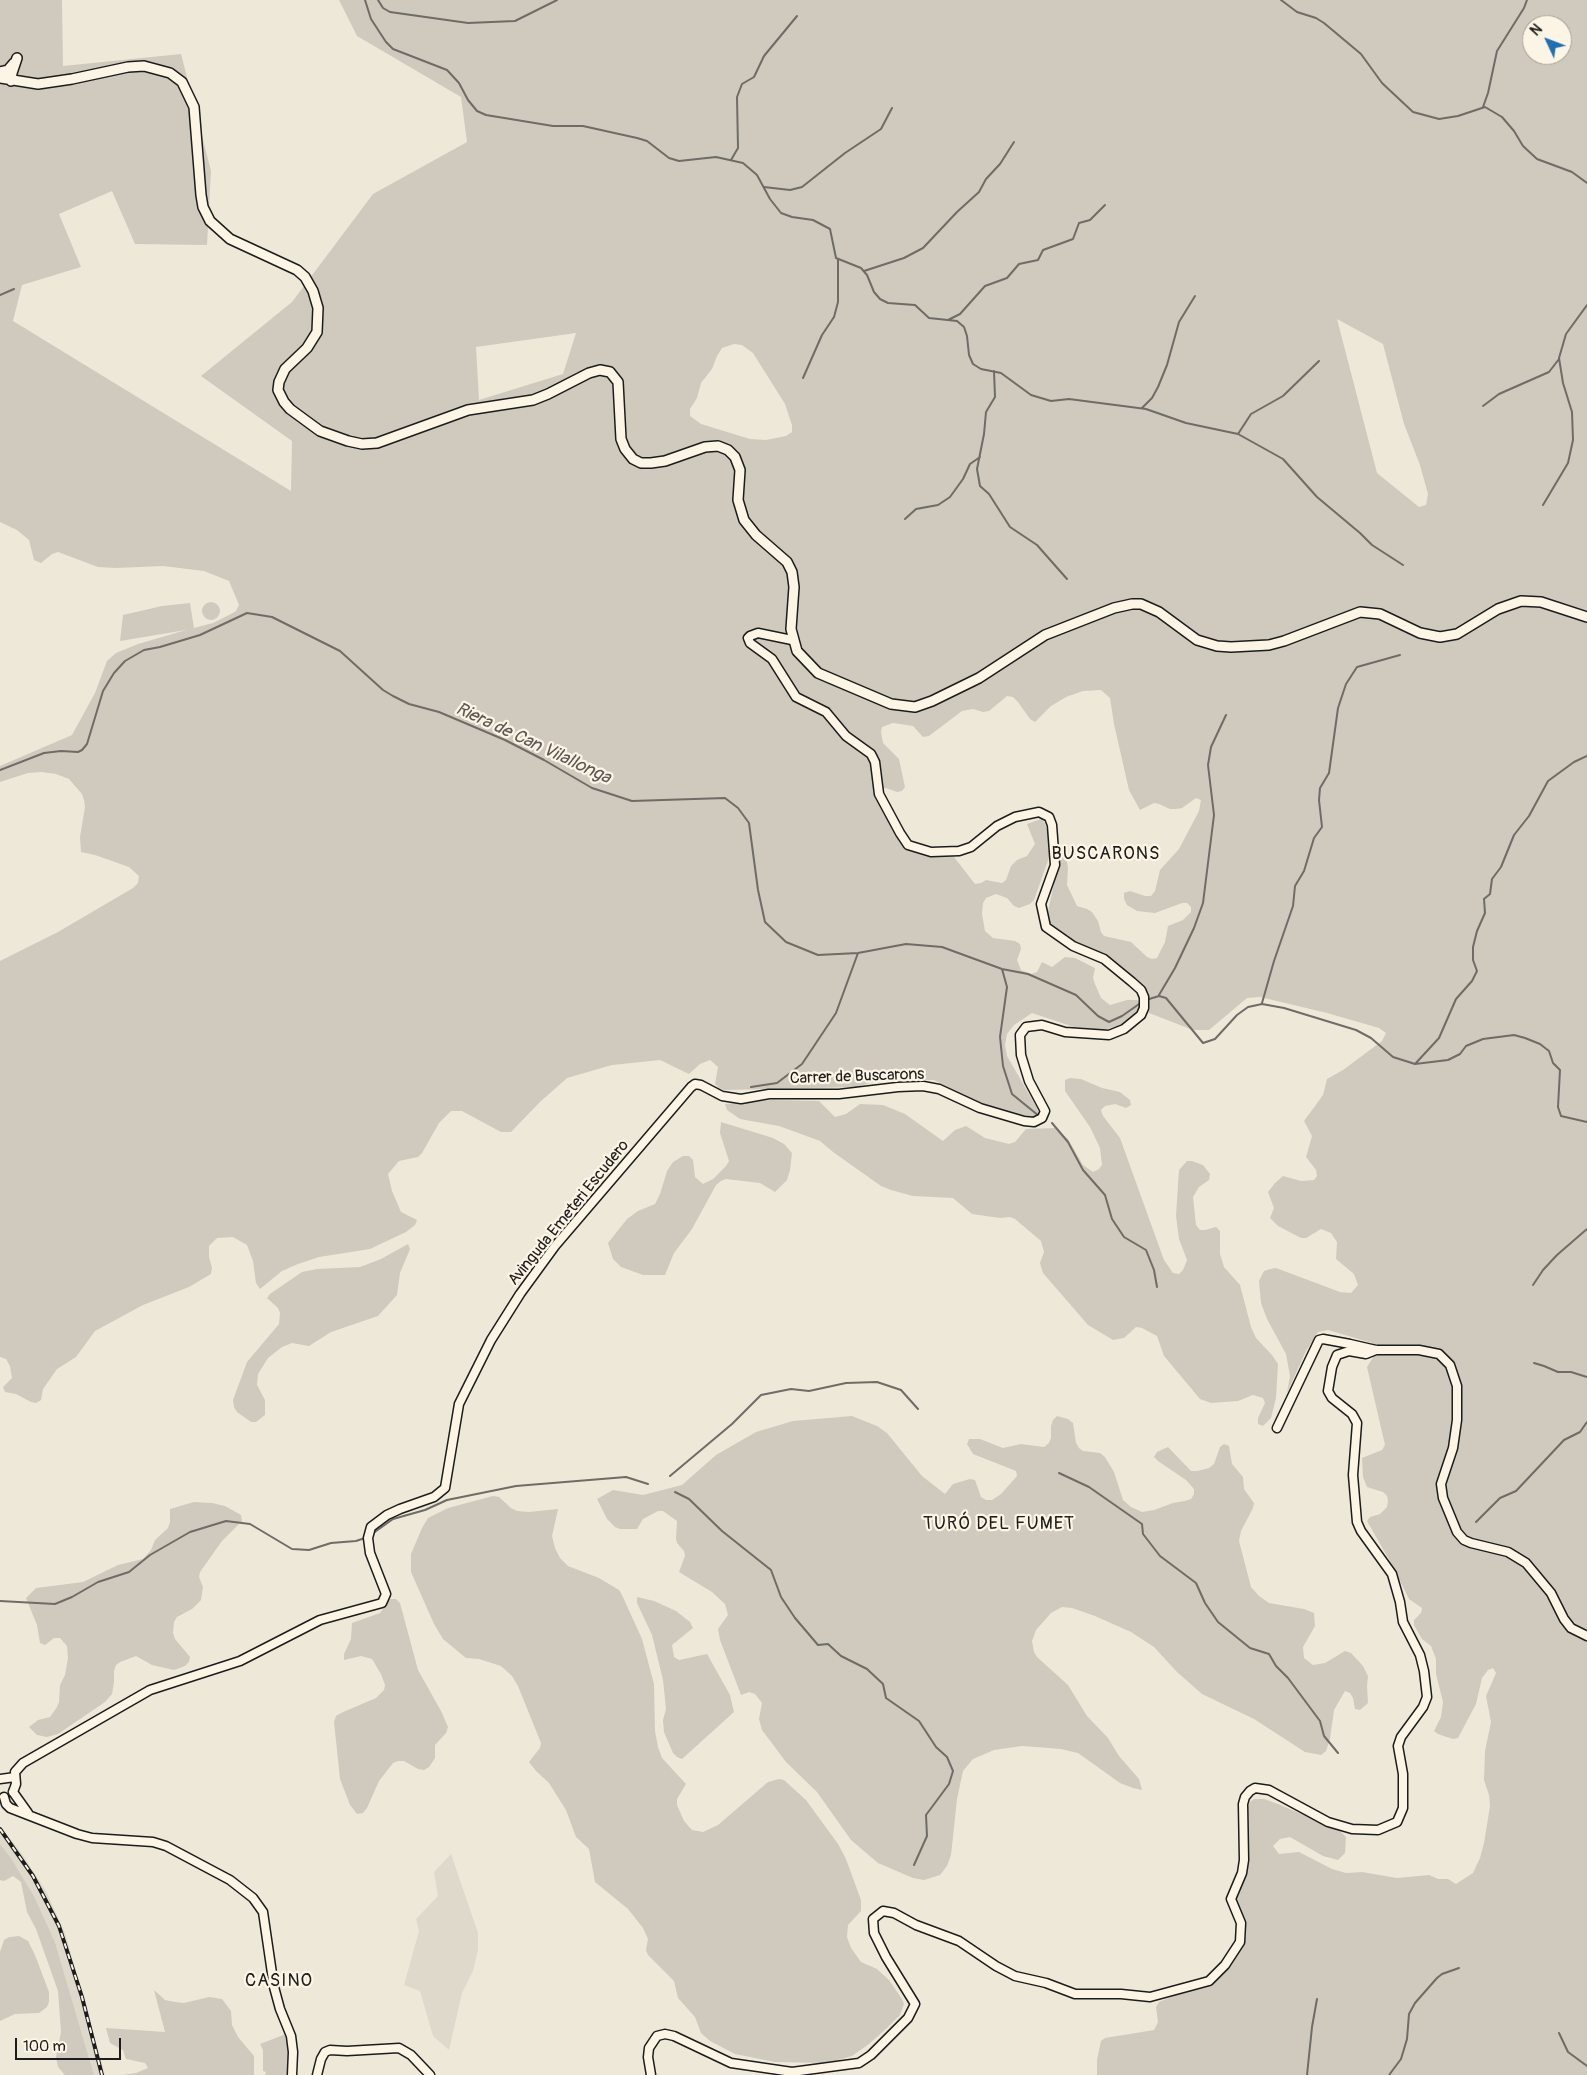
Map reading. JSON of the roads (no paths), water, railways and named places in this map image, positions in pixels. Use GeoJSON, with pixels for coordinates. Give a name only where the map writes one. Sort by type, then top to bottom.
{"type":"FeatureCollection","features":[{"type":"Feature","properties":{"kind":"main road"},"geometry":{"type":"LineString","coordinates":[[0,72],[8,70],[17,58],[11,81]]}},
{"type":"Feature","properties":{"kind":"main road"},"geometry":{"type":"LineString","coordinates":[[0,78],[11,81],[46,83],[136,66],[170,73],[182,82],[194,107],[201,195],[203,206],[210,221],[230,239],[297,270],[305,277],[313,291],[318,308],[317,332],[307,348],[286,369],[279,382],[278,390],[290,409],[320,431],[348,441],[362,444],[376,443],[468,410],[533,400],[589,373],[600,370],[610,372],[618,382],[620,434],[625,449],[633,459],[642,463],[651,463],[665,461],[705,447],[718,446],[728,450],[735,457],[740,470],[738,500],[744,520],[756,535],[786,562],[792,572],[794,587],[791,615],[792,640],[801,657],[818,673],[891,704],[915,707],[942,697],[979,678],[1045,635],[1106,611],[1132,604],[1141,604],[1159,612],[1197,640],[1217,646],[1231,647],[1269,645],[1284,641],[1360,612],[1380,614],[1420,633],[1440,637],[1457,634],[1498,609],[1521,601],[1548,604],[1587,617]]}},
{"type":"Feature","properties":{"kind":"street","name":"Carrer de Buscarons"},"geometry":{"type":"LineString","coordinates":[[701,1085],[722,1096],[741,1099],[775,1094],[840,1094],[923,1086],[939,1089],[980,1108],[1034,1122],[1042,1118],[1045,1111],[1029,1081],[1021,1055],[1020,1035],[1026,1027],[1042,1025],[1065,1032],[1109,1035],[1124,1030],[1132,1024],[1144,1008],[1144,997],[1141,990],[1104,959],[1073,946],[1046,927],[1041,904],[1055,866],[1052,825],[1046,814],[1034,812],[1009,819],[970,847],[960,851],[931,852],[908,845],[880,794],[875,762],[870,754],[846,736],[823,710],[796,697],[772,660],[750,643],[748,638],[758,633],[792,640]]}},
{"type":"Feature","properties":{"kind":"street","name":"Avinguda Emeteri Escudero"},"geometry":{"type":"LineString","coordinates":[[16,1773],[27,1760],[150,1690],[240,1660],[320,1620],[382,1603],[386,1597],[386,1590],[370,1553],[368,1535],[377,1521],[400,1508],[434,1497],[445,1488],[459,1404],[491,1340],[511,1308],[555,1246],[691,1086],[701,1085]]}},
{"type":"Feature","properties":{"kind":"street"},"geometry":{"type":"LineString","coordinates":[[1277,1428],[1319,1340],[1323,1339],[1376,1350],[1419,1350],[1431,1352],[1445,1358],[1450,1365],[1457,1386],[1457,1420],[1453,1448],[1441,1484],[1443,1498],[1457,1532],[1464,1540],[1508,1552],[1526,1563],[1551,1593],[1564,1619],[1571,1628],[1587,1636]]}},
{"type":"Feature","properties":{"kind":"street"},"geometry":{"type":"LineString","coordinates":[[650,2075],[649,2048],[657,2036],[665,2034],[674,2036],[731,2063],[792,2072],[859,2063],[872,2055],[908,2018],[915,2004],[874,1934],[873,1919],[883,1911],[894,1913],[921,1927],[959,1941],[996,1966],[1015,1976],[1046,1983],[1075,1994],[1121,1994],[1150,1997],[1209,1981],[1225,1965],[1240,1942],[1241,1923],[1232,1904],[1232,1899],[1242,1873],[1244,1860],[1243,1804],[1245,1797],[1250,1791],[1255,1788],[1269,1790],[1328,1822],[1352,1829],[1378,1830],[1397,1822],[1403,1808],[1404,1787],[1398,1746],[1401,1737],[1423,1707],[1427,1697],[1424,1672],[1420,1655],[1403,1622],[1400,1602],[1392,1574],[1361,1531],[1357,1522],[1353,1475],[1356,1423],[1352,1414],[1332,1398],[1328,1391],[1332,1367],[1337,1355],[1349,1351],[1366,1354],[1376,1350]]}},
{"type":"Feature","properties":{"kind":"street"},"geometry":{"type":"LineString","coordinates":[[0,1779],[16,1773],[16,1784],[13,1792],[2,1797],[10,1808],[30,1814],[55,1827],[92,1838],[153,1842],[166,1846],[230,1880],[253,1898],[263,1912],[276,1998],[291,2036],[293,2052],[292,2075]]}},
{"type":"Feature","properties":{"kind":"street"},"geometry":{"type":"LineString","coordinates":[[13,1792],[21,1806],[30,1814]]}},
{"type":"Feature","properties":{"kind":"street"},"geometry":{"type":"LineString","coordinates":[[317,2075],[321,2059],[325,2052],[330,2050],[399,2048],[411,2055],[430,2075]]}},
{"type":"Feature","properties":{"kind":"waterway"},"geometry":{"type":"LineString","coordinates":[[365,0],[371,19],[386,42],[393,49],[447,70],[459,83],[468,100],[477,111],[486,115],[553,126],[583,126],[637,138],[647,141],[669,158],[679,161],[716,157],[743,163],[757,175],[770,199],[781,213],[792,217],[813,220],[830,229],[836,258],[861,268],[880,299],[888,303],[915,305],[929,318],[957,321],[964,327],[969,355],[973,364],[981,369],[1001,373],[1031,395],[1051,401],[1069,399],[1146,409],[1186,423],[1238,434],[1283,459],[1317,497],[1372,545],[1403,565]]}},
{"type":"Feature","properties":{"kind":"waterway"},"geometry":{"type":"LineString","coordinates":[[378,0],[383,8],[390,12],[468,23],[515,21],[557,0]]}},
{"type":"Feature","properties":{"kind":"waterway"},"geometry":{"type":"LineString","coordinates":[[1281,0],[1297,12],[1316,18],[1324,23],[1361,54],[1382,83],[1413,112],[1439,119],[1458,116],[1485,107],[1502,117],[1514,131],[1523,146],[1537,159],[1572,172],[1587,183]]}},
{"type":"Feature","properties":{"kind":"waterway"},"geometry":{"type":"LineString","coordinates":[[1483,107],[1497,51],[1527,0]]}},
{"type":"Feature","properties":{"kind":"waterway"},"geometry":{"type":"LineString","coordinates":[[731,160],[738,148],[737,97],[742,84],[754,77],[764,56],[797,16]]}},
{"type":"Feature","properties":{"kind":"waterway"},"geometry":{"type":"LineString","coordinates":[[764,187],[790,190],[802,187],[845,153],[881,129],[892,108]]}},
{"type":"Feature","properties":{"kind":"waterway"},"geometry":{"type":"LineString","coordinates":[[864,271],[904,258],[923,248],[979,192],[986,179],[1000,164],[1014,142]]}},
{"type":"Feature","properties":{"kind":"waterway"},"geometry":{"type":"LineString","coordinates":[[948,320],[960,314],[985,286],[1007,278],[1019,264],[1038,260],[1043,250],[1073,239],[1079,223],[1090,220],[1105,205]]}},
{"type":"Feature","properties":{"kind":"waterway"},"geometry":{"type":"LineString","coordinates":[[803,378],[822,335],[834,317],[838,302],[838,259]]}},
{"type":"Feature","properties":{"kind":"waterway"},"geometry":{"type":"LineString","coordinates":[[0,295],[14,289]]}},
{"type":"Feature","properties":{"kind":"waterway"},"geometry":{"type":"LineString","coordinates":[[1142,408],[1152,398],[1158,387],[1167,365],[1179,322],[1195,296]]}},
{"type":"Feature","properties":{"kind":"waterway"},"geometry":{"type":"LineString","coordinates":[[1543,505],[1568,463],[1573,440],[1572,412],[1563,383],[1559,358],[1566,334],[1587,305]]}},
{"type":"Feature","properties":{"kind":"waterway"},"geometry":{"type":"LineString","coordinates":[[1483,406],[1499,394],[1549,372],[1559,359]]}},
{"type":"Feature","properties":{"kind":"waterway"},"geometry":{"type":"LineString","coordinates":[[1238,434],[1251,414],[1283,396],[1319,361]]}},
{"type":"Feature","properties":{"kind":"waterway"},"geometry":{"type":"LineString","coordinates":[[994,371],[995,397],[986,412],[977,469],[980,486],[989,494],[1010,527],[1037,545],[1067,579]]}},
{"type":"Feature","properties":{"kind":"waterway"},"geometry":{"type":"LineString","coordinates":[[905,519],[916,509],[938,505],[950,497],[963,479],[970,464],[980,457]]}},
{"type":"Feature","properties":{"kind":"waterway","name":"Riera de Can Vilallonga"},"geometry":{"type":"LineString","coordinates":[[0,770],[44,753],[78,752],[82,750],[87,744],[103,691],[114,673],[125,661],[144,650],[200,635],[247,613],[272,617],[340,651],[383,690],[393,696],[409,704],[439,712],[505,740],[592,788],[632,801],[725,798],[738,808],[749,823],[758,890],[765,922],[786,942],[818,955],[858,953],[906,944],[942,947],[1002,969],[1028,974],[1076,995],[1098,1016],[1109,1022],[1122,1016],[1142,1002]]}},
{"type":"Feature","properties":{"kind":"waterway"},"geometry":{"type":"LineString","coordinates":[[1262,1003],[1293,906],[1295,886],[1304,871],[1314,838],[1322,827],[1319,800],[1320,788],[1329,773],[1338,708],[1346,684],[1357,667],[1400,655]]}},
{"type":"Feature","properties":{"kind":"waterway"},"geometry":{"type":"LineString","coordinates":[[1159,995],[1175,968],[1194,928],[1203,903],[1214,815],[1208,765],[1211,747],[1226,715]]}},
{"type":"Feature","properties":{"kind":"waterway"},"geometry":{"type":"LineString","coordinates":[[1415,1064],[1439,1038],[1456,999],[1472,981],[1477,971],[1473,960],[1473,947],[1477,931],[1485,913],[1484,899],[1490,894],[1492,879],[1501,867],[1514,835],[1529,816],[1548,781],[1574,762],[1587,756]]}},
{"type":"Feature","properties":{"kind":"waterway"},"geometry":{"type":"LineString","coordinates":[[751,1087],[777,1083],[802,1064],[836,1013],[858,953]]}},
{"type":"Feature","properties":{"kind":"waterway"},"geometry":{"type":"LineString","coordinates":[[1002,969],[1007,987],[1000,1037],[1003,1066],[1012,1094],[1039,1116]]}},
{"type":"Feature","properties":{"kind":"waterway"},"geometry":{"type":"LineString","coordinates":[[1146,1000],[1159,996],[1166,998],[1203,1043],[1215,1039],[1237,1015],[1248,1007],[1262,1004],[1284,1008],[1356,1030],[1371,1038],[1393,1057],[1415,1064],[1448,1060],[1460,1054],[1466,1046],[1483,1039],[1514,1035],[1525,1038],[1540,1044],[1549,1051],[1553,1063],[1560,1070],[1558,1107],[1561,1116],[1587,1122]]}},
{"type":"Feature","properties":{"kind":"waterway"},"geometry":{"type":"LineString","coordinates":[[1052,1123],[1068,1142],[1083,1170],[1105,1195],[1112,1219],[1124,1237],[1146,1250],[1154,1270],[1157,1287]]}},
{"type":"Feature","properties":{"kind":"waterway"},"geometry":{"type":"LineString","coordinates":[[1533,1285],[1543,1270],[1557,1255],[1587,1229]]}},
{"type":"Feature","properties":{"kind":"waterway"},"geometry":{"type":"LineString","coordinates":[[1534,1363],[1558,1372],[1571,1372],[1587,1377]]}},
{"type":"Feature","properties":{"kind":"waterway"},"geometry":{"type":"LineString","coordinates":[[670,1476],[732,1424],[761,1395],[791,1389],[809,1391],[846,1383],[877,1382],[901,1390],[918,1409]]}},
{"type":"Feature","properties":{"kind":"waterway"},"geometry":{"type":"LineString","coordinates":[[1476,1522],[1500,1498],[1516,1491],[1564,1440],[1580,1432],[1587,1422]]}},
{"type":"Feature","properties":{"kind":"waterway"},"geometry":{"type":"LineString","coordinates":[[1059,1473],[1089,1487],[1142,1524],[1143,1534],[1160,1556],[1196,1583],[1205,1603],[1218,1622],[1250,1648],[1269,1654],[1276,1666],[1288,1678],[1320,1721],[1324,1736],[1338,1753]]}},
{"type":"Feature","properties":{"kind":"waterway"},"geometry":{"type":"LineString","coordinates":[[372,1534],[393,1519],[425,1510],[447,1500],[516,1486],[626,1477],[648,1484]]}},
{"type":"Feature","properties":{"kind":"waterway"},"geometry":{"type":"LineString","coordinates":[[675,1492],[689,1499],[722,1531],[771,1570],[781,1597],[795,1618],[818,1645],[828,1644],[841,1656],[867,1669],[883,1684],[886,1698],[919,1721],[936,1747],[947,1757],[953,1771],[949,1784],[926,1815],[927,1836],[914,1865]]}},
{"type":"Feature","properties":{"kind":"waterway"},"geometry":{"type":"LineString","coordinates":[[0,1601],[55,1604],[72,1597],[98,1582],[129,1572],[150,1555],[190,1532],[226,1521],[250,1524],[292,1549],[309,1550],[331,1543],[356,1541],[365,1538]]}},
{"type":"Feature","properties":{"kind":"waterway"},"geometry":{"type":"LineString","coordinates":[[1389,2075],[1401,2059],[1407,2039],[1409,2014],[1415,2003],[1442,1974],[1459,1968]]}},
{"type":"Feature","properties":{"kind":"waterway"},"geometry":{"type":"LineString","coordinates":[[1307,2075],[1317,1999]]}},
{"type":"Feature","properties":{"kind":"waterway"},"geometry":{"type":"LineString","coordinates":[[1559,2033],[1568,2052],[1587,2066]]}},
{"type":"Feature","properties":{"kind":"railway"},"geometry":{"type":"LineString","coordinates":[[0,1829],[33,1876],[59,1926],[82,1997],[102,2075]]}},
{"type":"Feature","properties":{"kind":"district","name":"BUSCARONS"},"geometry":{"type":"Point","coordinates":[1106,854]}},
{"type":"Feature","properties":{"kind":"district","name":"TURÓ DEL FUMET"},"geometry":{"type":"Point","coordinates":[999,1524]}},
{"type":"Feature","properties":{"kind":"district","name":"CASINO"},"geometry":{"type":"Point","coordinates":[279,1981]}}]}
